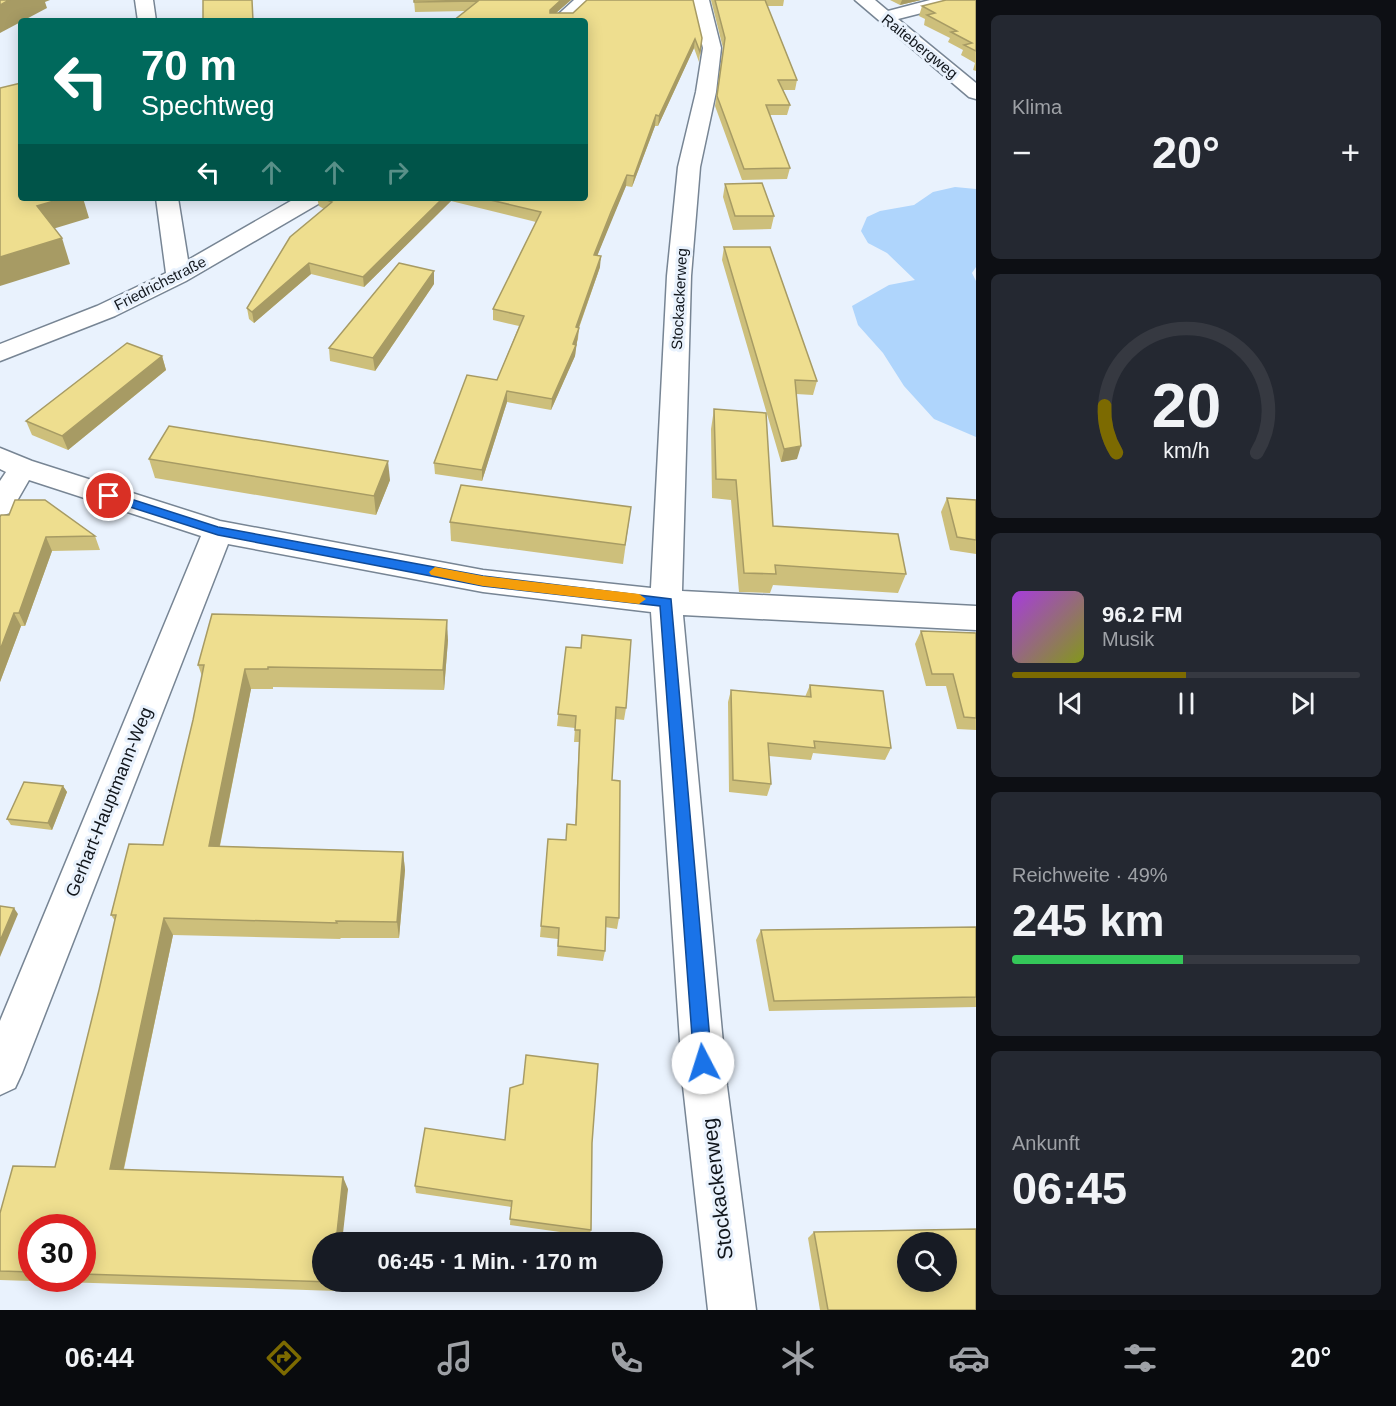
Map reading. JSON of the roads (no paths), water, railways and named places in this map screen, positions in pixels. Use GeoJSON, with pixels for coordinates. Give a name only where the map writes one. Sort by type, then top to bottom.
{"type":"FeatureCollection","features":[{"type":"Feature","properties":{"kind":"street"},"geometry":{"type":"LineString","coordinates":[[144,0],[147,18]]}},
{"type":"Feature","properties":{"kind":"street"},"geometry":{"type":"LineString","coordinates":[[563,18],[584,0]]}},
{"type":"Feature","properties":{"kind":"street","name":"Stockackerweg"},"geometry":{"type":"LineString","coordinates":[[700,0],[712,48],[706,92],[689,167],[679,276],[666,602],[705,1086],[732,1310]]}},
{"type":"Feature","properties":{"kind":"street","name":"Raitebergweg"},"geometry":{"type":"LineString","coordinates":[[864,0],[976,93]]}},
{"type":"Feature","properties":{"kind":"street"},"geometry":{"type":"LineString","coordinates":[[884,17],[951,0]]}},
{"type":"Feature","properties":{"kind":"street"},"geometry":{"type":"LineString","coordinates":[[167,201],[178,276]]}},
{"type":"Feature","properties":{"kind":"street","name":"Friedrichstraße"},"geometry":{"type":"LineString","coordinates":[[0,352],[106,311],[178,276],[307,201]]}},
{"type":"Feature","properties":{"kind":"street"},"geometry":{"type":"LineString","coordinates":[[0,506],[11,463],[218,531],[483,581],[666,602],[976,618]]}},
{"type":"Feature","properties":{"kind":"street","name":"Gerhart-Hauptmann-Weg"},"geometry":{"type":"LineString","coordinates":[[0,1073],[218,531]]}}]}
